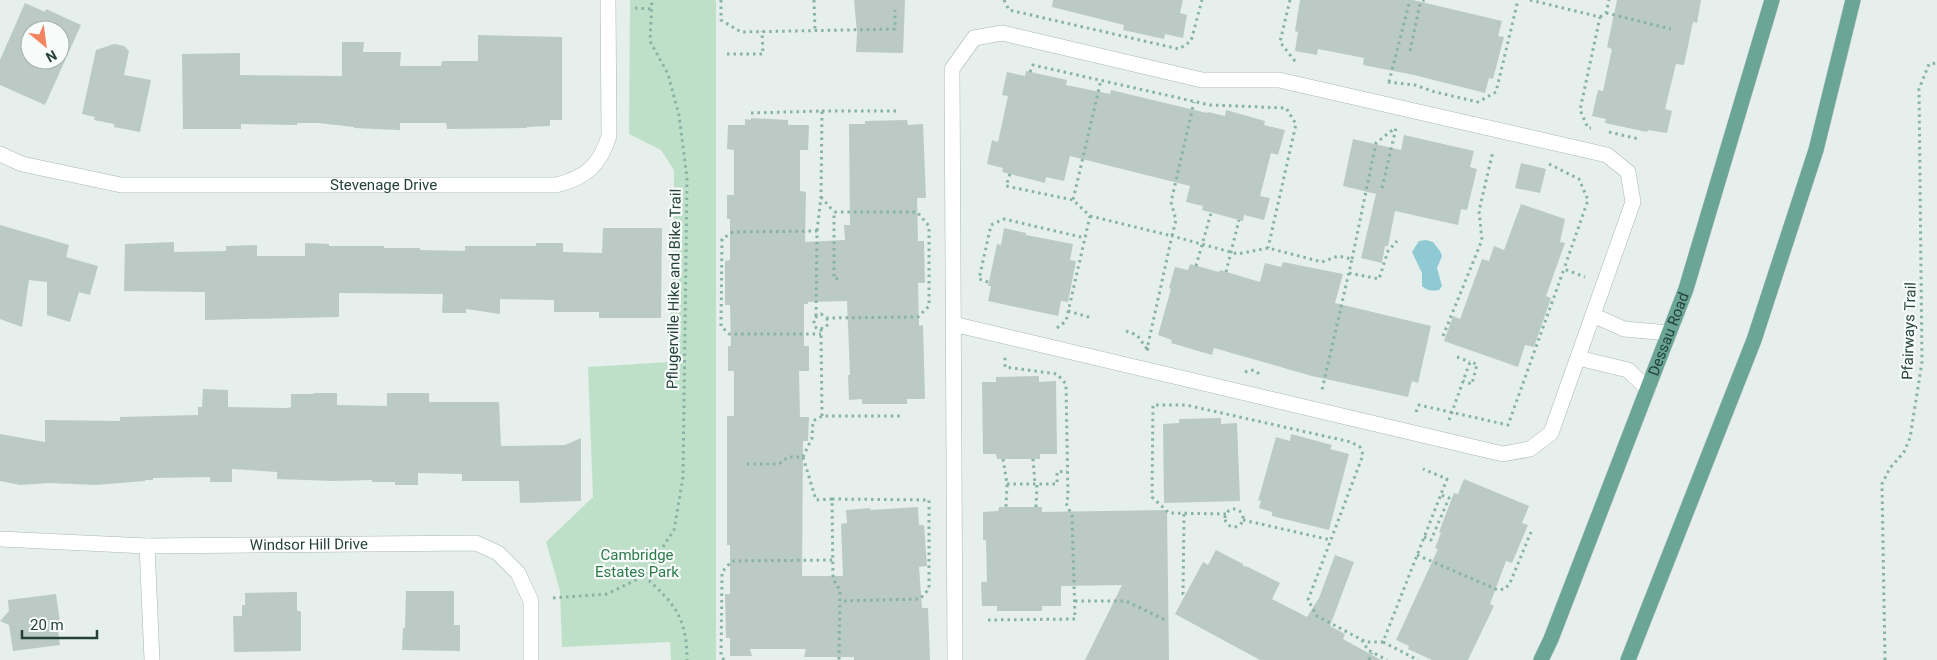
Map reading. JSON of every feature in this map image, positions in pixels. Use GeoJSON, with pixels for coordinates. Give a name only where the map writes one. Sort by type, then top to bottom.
{"type":"FeatureCollection","features":[{"type":"Feature","properties":{"kind":"main road","name":"Dessau Road"},"geometry":{"type":"LineString","coordinates":[[1541,660],[1551,639],[1686,289],[1772,0]]}},
{"type":"Feature","properties":{"kind":"main road"},"geometry":{"type":"LineString","coordinates":[[1628,660],[1754,340],[1816,150],[1853,0]]}},
{"type":"Feature","properties":{"kind":"street","name":"Stevenage Drive"},"geometry":{"type":"LineString","coordinates":[[0,154],[22,164],[121,185],[556,185],[574,181],[593,168],[604,153],[609,136],[608,0]]}},
{"type":"Feature","properties":{"kind":"street"},"geometry":{"type":"LineString","coordinates":[[953,324],[1504,454],[1530,449],[1552,432],[1594,315],[1633,202],[1628,172],[1607,155],[1279,80],[1202,80],[1002,33],[974,38],[952,69],[953,324],[955,660]]}},
{"type":"Feature","properties":{"kind":"street"},"geometry":{"type":"LineString","coordinates":[[1594,315],[1624,329],[1669,333]]}},
{"type":"Feature","properties":{"kind":"street"},"geometry":{"type":"LineString","coordinates":[[1578,358],[1628,370],[1648,389]]}},
{"type":"Feature","properties":{"kind":"street","name":"Windsor Hill Drive"},"geometry":{"type":"LineString","coordinates":[[0,539],[147,546],[476,543],[498,553],[518,573],[530,601],[531,660]]}},
{"type":"Feature","properties":{"kind":"street"},"geometry":{"type":"LineString","coordinates":[[147,546],[152,660]]}},
{"type":"Feature","properties":{"kind":"path","name":"Pflugerville Hike and Bike Trail"},"geometry":{"type":"LineString","coordinates":[[644,576],[674,530],[683,477],[687,178],[679,115],[668,74],[650,41],[652,0]]}},
{"type":"Feature","properties":{"kind":"path"},"geometry":{"type":"LineString","coordinates":[[722,0],[721,20],[741,32],[895,29],[895,10]]}},
{"type":"Feature","properties":{"kind":"path"},"geometry":{"type":"LineString","coordinates":[[814,0],[814,30]]}},
{"type":"Feature","properties":{"kind":"path"},"geometry":{"type":"LineString","coordinates":[[1004,0],[1009,10],[1178,50],[1190,41],[1202,0]]}},
{"type":"Feature","properties":{"kind":"path"},"geometry":{"type":"LineString","coordinates":[[1290,0],[1280,42],[1294,60],[1304,63]]}},
{"type":"Feature","properties":{"kind":"path"},"geometry":{"type":"LineString","coordinates":[[1389,82],[1410,0]]}},
{"type":"Feature","properties":{"kind":"path"},"geometry":{"type":"LineString","coordinates":[[1410,51],[1420,4],[1424,0]]}},
{"type":"Feature","properties":{"kind":"path"},"geometry":{"type":"LineString","coordinates":[[1380,80],[1415,85],[1478,102],[1496,92],[1518,0]]}},
{"type":"Feature","properties":{"kind":"path"},"geometry":{"type":"LineString","coordinates":[[1530,0],[1600,17]]}},
{"type":"Feature","properties":{"kind":"path"},"geometry":{"type":"LineString","coordinates":[[1596,130],[1588,128],[1580,110],[1600,17],[1606,13],[1609,0]]}},
{"type":"Feature","properties":{"kind":"path"},"geometry":{"type":"LineString","coordinates":[[635,8],[652,9]]}},
{"type":"Feature","properties":{"kind":"path"},"geometry":{"type":"LineString","coordinates":[[1606,13],[1671,29]]}},
{"type":"Feature","properties":{"kind":"path"},"geometry":{"type":"LineString","coordinates":[[727,54],[763,54],[762,31]]}},
{"type":"Feature","properties":{"kind":"path","name":"Pfairways Trail"},"geometry":{"type":"LineString","coordinates":[[1885,660],[1882,484],[1890,468],[1904,452],[1910,438],[1922,362],[1919,89],[1929,64],[1937,63]]}},
{"type":"Feature","properties":{"kind":"path"},"geometry":{"type":"LineString","coordinates":[[1030,72],[1033,65],[1210,106],[1286,108],[1296,124],[1268,248]]}},
{"type":"Feature","properties":{"kind":"path"},"geometry":{"type":"LineString","coordinates":[[1073,200],[1101,80]]}},
{"type":"Feature","properties":{"kind":"path"},"geometry":{"type":"LineString","coordinates":[[1147,349],[1176,220],[1171,202],[1194,102]]}},
{"type":"Feature","properties":{"kind":"path"},"geometry":{"type":"LineString","coordinates":[[821,329],[814,326],[814,320],[816,316],[816,231],[821,197],[822,111]]}},
{"type":"Feature","properties":{"kind":"path"},"geometry":{"type":"LineString","coordinates":[[751,113],[822,111],[900,112]]}},
{"type":"Feature","properties":{"kind":"path"},"geometry":{"type":"LineString","coordinates":[[1322,390],[1376,143],[1393,128],[1404,130]]}},
{"type":"Feature","properties":{"kind":"path"},"geometry":{"type":"LineString","coordinates":[[1382,188],[1396,128]]}},
{"type":"Feature","properties":{"kind":"path"},"geometry":{"type":"LineString","coordinates":[[1605,132],[1640,140]]}},
{"type":"Feature","properties":{"kind":"path"},"geometry":{"type":"LineString","coordinates":[[1443,336],[1482,240],[1479,212],[1493,151],[1501,153]]}},
{"type":"Feature","properties":{"kind":"path"},"geometry":{"type":"LineString","coordinates":[[1408,410],[1417,412],[1419,405],[1508,425],[1588,200],[1579,179],[1552,165],[1544,163]]}},
{"type":"Feature","properties":{"kind":"path"},"geometry":{"type":"LineString","coordinates":[[1010,174],[1006,186],[1073,200],[1090,216],[1238,254],[1268,248],[1322,262],[1338,256],[1352,259]]}},
{"type":"Feature","properties":{"kind":"path"},"geometry":{"type":"LineString","coordinates":[[821,197],[834,212],[834,279],[840,278]]}},
{"type":"Feature","properties":{"kind":"path"},"geometry":{"type":"LineString","coordinates":[[816,316],[821,314],[827,318],[918,317],[929,306],[929,226],[917,212],[834,212]]}},
{"type":"Feature","properties":{"kind":"path"},"geometry":{"type":"LineString","coordinates":[[1196,266],[1211,213]]}},
{"type":"Feature","properties":{"kind":"path"},"geometry":{"type":"LineString","coordinates":[[1048,326],[1057,328],[1066,321],[1090,216]]}},
{"type":"Feature","properties":{"kind":"path"},"geometry":{"type":"LineString","coordinates":[[988,282],[979,279],[992,225],[1004,220],[1085,238]]}},
{"type":"Feature","properties":{"kind":"path"},"geometry":{"type":"LineString","coordinates":[[1226,272],[1239,220]]}},
{"type":"Feature","properties":{"kind":"path"},"geometry":{"type":"LineString","coordinates":[[816,231],[733,232],[722,239],[721,326],[729,334],[821,334]]}},
{"type":"Feature","properties":{"kind":"path"},"geometry":{"type":"LineString","coordinates":[[1349,273],[1379,279],[1388,251],[1397,241]]}},
{"type":"Feature","properties":{"kind":"path"},"geometry":{"type":"LineString","coordinates":[[1564,270],[1585,277]]}},
{"type":"Feature","properties":{"kind":"path"},"geometry":{"type":"LineString","coordinates":[[1068,311],[1092,318]]}},
{"type":"Feature","properties":{"kind":"path"},"geometry":{"type":"LineString","coordinates":[[821,329],[828,324],[827,318]]}},
{"type":"Feature","properties":{"kind":"path"},"geometry":{"type":"LineString","coordinates":[[821,329],[822,416]]}},
{"type":"Feature","properties":{"kind":"path"},"geometry":{"type":"LineString","coordinates":[[1126,331],[1137,335],[1147,349],[1156,351]]}},
{"type":"Feature","properties":{"kind":"path"},"geometry":{"type":"LineString","coordinates":[[988,620],[1075,619],[1072,516],[1066,503],[1068,497],[1066,384],[1057,374],[1005,368],[1006,356]]}},
{"type":"Feature","properties":{"kind":"path"},"geometry":{"type":"LineString","coordinates":[[1457,357],[1477,364],[1472,384],[1463,381]]}},
{"type":"Feature","properties":{"kind":"path"},"geometry":{"type":"LineString","coordinates":[[1448,423],[1470,362]]}},
{"type":"Feature","properties":{"kind":"path"},"geometry":{"type":"LineString","coordinates":[[1237,370],[1246,372],[1256,371],[1261,376]]}},
{"type":"Feature","properties":{"kind":"path"},"geometry":{"type":"LineString","coordinates":[[1313,388],[1331,392]]}},
{"type":"Feature","properties":{"kind":"path"},"geometry":{"type":"LineString","coordinates":[[1226,514],[1227,523],[1232,526],[1240,525],[1243,520],[1241,512],[1236,509],[1230,510],[1226,514],[1169,514],[1152,498],[1153,405],[1186,405],[1352,442],[1360,447],[1363,455],[1308,600],[1317,616],[1366,642],[1383,642],[1418,660]]}},
{"type":"Feature","properties":{"kind":"path"},"geometry":{"type":"LineString","coordinates":[[840,601],[920,599],[929,589],[929,500],[816,500],[803,457],[812,438],[813,421],[822,416],[902,416]]}},
{"type":"Feature","properties":{"kind":"path"},"geometry":{"type":"LineString","coordinates":[[747,464],[779,464],[788,457],[803,457]]}},
{"type":"Feature","properties":{"kind":"path"},"geometry":{"type":"LineString","coordinates":[[1033,459],[1036,507]]}},
{"type":"Feature","properties":{"kind":"path"},"geometry":{"type":"LineString","coordinates":[[1003,460],[1007,484],[1006,507]]}},
{"type":"Feature","properties":{"kind":"path"},"geometry":{"type":"LineString","coordinates":[[1383,642],[1447,479],[1423,469]]}},
{"type":"Feature","properties":{"kind":"path"},"geometry":{"type":"LineString","coordinates":[[1007,484],[1057,484],[1057,472],[1067,471]]}},
{"type":"Feature","properties":{"kind":"path"},"geometry":{"type":"LineString","coordinates":[[1424,537],[1431,540],[1449,498],[1440,494]]}},
{"type":"Feature","properties":{"kind":"path"},"geometry":{"type":"LineString","coordinates":[[832,499],[833,579],[840,590],[839,660]]}},
{"type":"Feature","properties":{"kind":"path"},"geometry":{"type":"LineString","coordinates":[[1184,514],[1183,594],[1186,596]]}},
{"type":"Feature","properties":{"kind":"path"},"geometry":{"type":"LineString","coordinates":[[1243,520],[1331,540]]}},
{"type":"Feature","properties":{"kind":"path"},"geometry":{"type":"LineString","coordinates":[[1430,522],[1438,524]]}},
{"type":"Feature","properties":{"kind":"path"},"geometry":{"type":"LineString","coordinates":[[1418,555],[1498,590],[1505,589],[1510,583],[1531,532]]}},
{"type":"Feature","properties":{"kind":"path"},"geometry":{"type":"LineString","coordinates":[[724,660],[721,656],[722,572],[732,561],[833,560]]}},
{"type":"Feature","properties":{"kind":"path"},"geometry":{"type":"LineString","coordinates":[[553,598],[607,594],[644,576],[660,591],[680,615],[687,645],[687,660]]}},
{"type":"Feature","properties":{"kind":"path"},"geometry":{"type":"LineString","coordinates":[[1075,601],[1126,600],[1165,620]]}},
{"type":"Feature","properties":{"kind":"path"},"geometry":{"type":"LineString","coordinates":[[1361,639],[1368,650],[1386,660]]}},
{"type":"Feature","properties":{"kind":"path"},"geometry":{"type":"LineString","coordinates":[[1368,660],[1372,653]]}},
{"type":"Feature","properties":{"kind":"green space","name":"Cambridge Estates Park"},"geometry":{"type":"Polygon","coordinates":[[[630,0],[716,0],[716,660],[671,660],[670,642],[562,647],[560,591],[546,542],[593,497],[588,367],[668,362],[674,238],[674,170],[661,150],[629,134],[630,0]]]}},
{"type":"Feature","properties":{"kind":"water"},"geometry":{"type":"Polygon","coordinates":[[[1419,241],[1433,242],[1442,256],[1437,268],[1442,286],[1439,290],[1430,290],[1422,286],[1422,273],[1412,252],[1419,241]]]}},
{"type":"Feature","properties":{"kind":"building"},"geometry":{"type":"Polygon","coordinates":[[[854,0],[905,0],[903,53],[856,52],[857,33],[854,0]]]}},
{"type":"Feature","properties":{"kind":"building"},"geometry":{"type":"Polygon","coordinates":[[[1053,0],[1183,0],[1180,13],[1187,15],[1183,38],[1165,34],[1164,39],[1123,30],[1124,25],[1052,7],[1053,0]]]}},
{"type":"Feature","properties":{"kind":"building"},"geometry":{"type":"Polygon","coordinates":[[[1300,0],[1413,0],[1502,21],[1498,36],[1504,37],[1493,79],[1489,78],[1485,93],[1414,75],[1363,65],[1364,58],[1318,49],[1317,55],[1295,51],[1298,32],[1295,31],[1300,0]]]}},
{"type":"Feature","properties":{"kind":"building"},"geometry":{"type":"Polygon","coordinates":[[[1617,0],[1701,0],[1697,23],[1693,22],[1684,65],[1676,64],[1665,109],[1672,111],[1667,133],[1648,130],[1647,132],[1605,123],[1606,119],[1592,116],[1598,90],[1603,91],[1612,49],[1607,47],[1617,0]]]}},
{"type":"Feature","properties":{"kind":"building"},"geometry":{"type":"Polygon","coordinates":[[[25,3],[45,12],[46,9],[81,25],[70,49],[70,20],[20,20],[20,70],[61,70],[45,105],[0,85],[0,60],[25,3]]]}},
{"type":"Feature","properties":{"kind":"building"},"geometry":{"type":"Polygon","coordinates":[[[478,35],[562,37],[562,120],[550,120],[550,126],[527,128],[447,129],[446,123],[400,123],[400,130],[297,123],[297,125],[241,124],[241,129],[183,129],[182,54],[240,53],[240,75],[342,76],[342,42],[364,42],[363,52],[401,52],[400,66],[441,66],[442,61],[478,61],[478,35]]]}},
{"type":"Feature","properties":{"kind":"building"},"geometry":{"type":"Polygon","coordinates":[[[114,44],[124,46],[129,51],[124,75],[151,80],[140,132],[114,127],[114,124],[94,120],[95,117],[82,114],[96,50],[114,44]]]}},
{"type":"Feature","properties":{"kind":"building"},"geometry":{"type":"Polygon","coordinates":[[[1026,71],[1067,80],[1066,85],[1110,94],[1111,90],[1207,113],[1225,116],[1226,110],[1265,121],[1264,125],[1285,130],[1278,155],[1271,153],[1260,196],[1270,198],[1264,220],[1244,215],[1243,221],[1202,210],[1203,206],[1186,202],[1190,186],[1070,156],[1064,181],[1046,177],[1045,183],[1002,172],[1003,168],[987,164],[992,140],[998,142],[1008,96],[1002,95],[1007,72],[1025,76],[1026,71]]]}},
{"type":"Feature","properties":{"kind":"building"},"geometry":{"type":"Polygon","coordinates":[[[751,118],[788,120],[788,125],[809,125],[808,150],[800,150],[800,191],[806,192],[805,242],[845,240],[844,225],[850,225],[849,124],[865,124],[865,121],[907,120],[908,125],[923,124],[926,198],[917,198],[918,241],[924,241],[925,283],[918,283],[919,326],[923,325],[925,399],[907,399],[907,404],[862,404],[862,399],[849,400],[848,375],[850,375],[847,301],[808,302],[808,304],[804,304],[804,346],[809,346],[809,371],[799,371],[800,417],[809,417],[808,441],[803,441],[802,576],[843,576],[841,524],[847,523],[846,510],[918,507],[919,525],[924,525],[927,566],[919,567],[922,608],[928,608],[930,660],[854,660],[854,657],[804,657],[806,649],[750,649],[752,656],[730,656],[730,638],[726,638],[725,594],[730,594],[730,545],[727,545],[727,416],[734,416],[734,371],[728,371],[728,346],[731,346],[730,305],[725,305],[725,261],[730,260],[730,219],[727,219],[727,195],[734,195],[734,150],[727,149],[728,125],[745,125],[745,119],[751,120],[751,118]]]}},
{"type":"Feature","properties":{"kind":"building"},"geometry":{"type":"Polygon","coordinates":[[[1404,135],[1474,151],[1470,167],[1477,169],[1467,210],[1461,209],[1458,225],[1395,211],[1388,246],[1385,246],[1382,263],[1361,258],[1376,194],[1343,186],[1353,139],[1401,150],[1404,135]]]}},
{"type":"Feature","properties":{"kind":"building"},"geometry":{"type":"Polygon","coordinates":[[[1521,163],[1546,169],[1540,193],[1515,188],[1521,163]]]}},
{"type":"Feature","properties":{"kind":"building"},"geometry":{"type":"Polygon","coordinates":[[[1521,204],[1565,219],[1560,242],[1565,243],[1546,296],[1551,298],[1534,347],[1525,345],[1518,367],[1444,341],[1453,316],[1460,319],[1482,259],[1489,261],[1494,246],[1504,250],[1521,204]]]}},
{"type":"Feature","properties":{"kind":"building"},"geometry":{"type":"Polygon","coordinates":[[[0,225],[69,245],[66,257],[98,266],[90,295],[79,292],[70,322],[47,315],[47,282],[29,280],[22,327],[0,319],[0,225]]]}},
{"type":"Feature","properties":{"kind":"building"},"geometry":{"type":"Polygon","coordinates":[[[603,228],[662,228],[661,318],[599,318],[599,312],[554,312],[554,300],[500,299],[500,314],[466,309],[466,313],[442,313],[443,294],[339,293],[339,317],[205,320],[205,292],[124,291],[125,244],[174,242],[174,252],[226,251],[226,246],[257,245],[257,256],[305,256],[305,243],[329,244],[329,246],[384,246],[384,248],[465,251],[465,246],[536,246],[536,243],[563,243],[563,252],[602,253],[603,228]]]}},
{"type":"Feature","properties":{"kind":"building"},"geometry":{"type":"Polygon","coordinates":[[[1004,228],[1026,233],[1026,235],[1073,244],[1070,260],[1076,261],[1068,302],[1061,301],[1058,316],[988,301],[991,286],[988,286],[997,244],[1001,245],[1004,228]]]}},
{"type":"Feature","properties":{"kind":"building"},"geometry":{"type":"Polygon","coordinates":[[[1283,262],[1343,274],[1335,303],[1431,326],[1418,383],[1412,381],[1408,397],[1312,376],[1214,348],[1212,355],[1171,343],[1172,340],[1158,335],[1175,267],[1188,270],[1190,264],[1219,272],[1220,270],[1260,282],[1265,263],[1281,267],[1283,262]]]}},
{"type":"Feature","properties":{"kind":"building"},"geometry":{"type":"Polygon","coordinates":[[[1039,376],[1039,382],[1056,381],[1057,454],[1040,454],[1040,459],[997,459],[996,454],[983,454],[982,382],[996,382],[996,377],[1039,376]]]}},
{"type":"Feature","properties":{"kind":"building"},"geometry":{"type":"Polygon","coordinates":[[[203,389],[228,390],[228,407],[287,408],[291,407],[291,394],[314,393],[337,393],[337,405],[387,406],[387,393],[429,393],[429,402],[499,402],[501,446],[565,445],[581,438],[581,501],[520,503],[519,481],[462,481],[462,474],[418,473],[418,485],[395,485],[395,482],[372,482],[372,480],[277,479],[277,472],[232,469],[232,482],[210,482],[210,477],[153,478],[153,480],[145,481],[96,485],[49,483],[20,485],[0,481],[0,434],[45,442],[45,420],[120,421],[120,417],[198,415],[198,407],[202,407],[203,389]]]}},
{"type":"Feature","properties":{"kind":"building"},"geometry":{"type":"Polygon","coordinates":[[[1221,418],[1221,424],[1237,423],[1240,501],[1164,503],[1163,424],[1179,423],[1179,419],[1221,418]]]}},
{"type":"Feature","properties":{"kind":"building"},"geometry":{"type":"Polygon","coordinates":[[[1291,434],[1332,445],[1330,449],[1349,454],[1329,530],[1272,516],[1272,512],[1259,508],[1261,500],[1258,501],[1276,437],[1290,441],[1291,434]]]}},
{"type":"Feature","properties":{"kind":"building"},"geometry":{"type":"Polygon","coordinates":[[[1464,479],[1529,506],[1522,523],[1528,525],[1512,563],[1506,561],[1490,604],[1494,606],[1468,660],[1432,660],[1408,649],[1409,646],[1396,640],[1438,549],[1435,548],[1441,533],[1439,532],[1454,493],[1458,494],[1464,479]]]}},
{"type":"Feature","properties":{"kind":"building"},"geometry":{"type":"Polygon","coordinates":[[[999,507],[1042,507],[1042,512],[1167,510],[1169,660],[1085,660],[1122,585],[1061,586],[1061,606],[1042,606],[1042,611],[997,611],[997,606],[982,606],[981,582],[987,582],[986,540],[983,540],[983,512],[998,511],[999,507]]]}},
{"type":"Feature","properties":{"kind":"building"},"geometry":{"type":"Polygon","coordinates":[[[1216,550],[1243,564],[1243,566],[1280,583],[1272,599],[1307,617],[1319,598],[1335,555],[1354,562],[1330,626],[1345,634],[1343,639],[1381,660],[1260,660],[1175,614],[1203,562],[1208,565],[1216,550]]]}},
{"type":"Feature","properties":{"kind":"building"},"geometry":{"type":"Polygon","coordinates":[[[406,591],[454,591],[454,625],[460,625],[460,651],[402,650],[403,628],[405,628],[406,591]]]}},
{"type":"Feature","properties":{"kind":"building"},"geometry":{"type":"Polygon","coordinates":[[[297,592],[297,610],[301,612],[301,651],[234,652],[233,616],[242,616],[242,605],[245,605],[245,593],[297,592]]]}},
{"type":"Feature","properties":{"kind":"building"},"geometry":{"type":"Polygon","coordinates":[[[56,594],[60,622],[57,622],[60,645],[13,651],[9,625],[0,621],[9,611],[8,600],[56,594]]]}}]}
